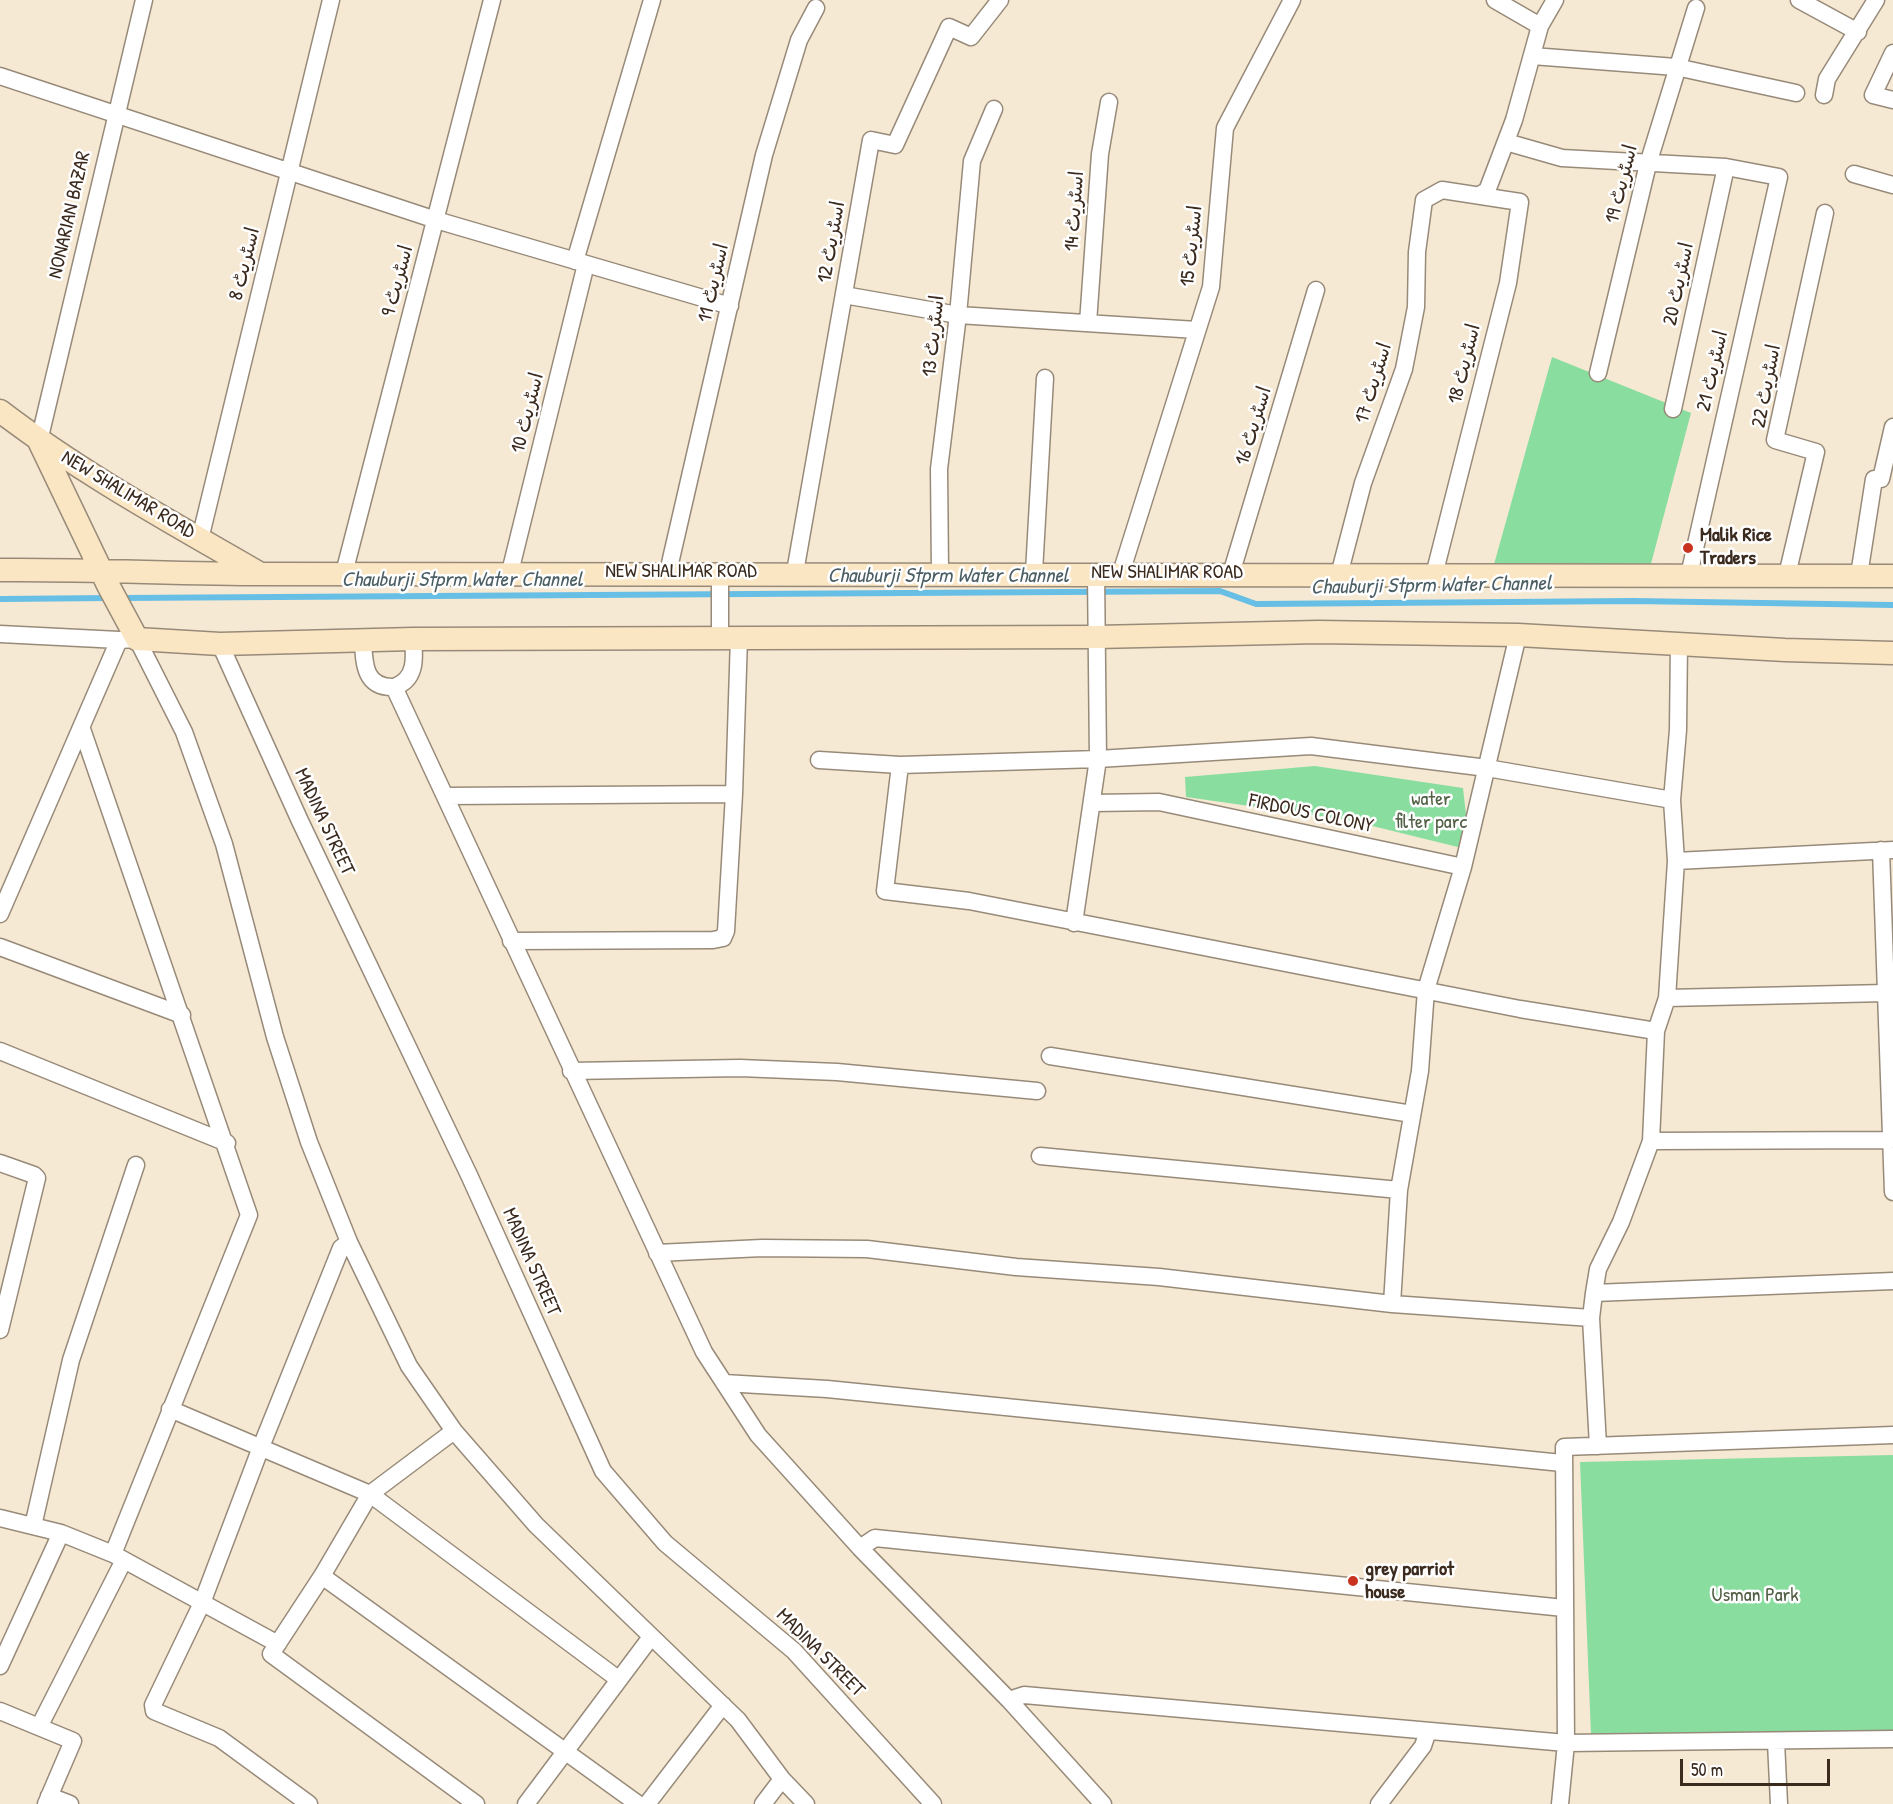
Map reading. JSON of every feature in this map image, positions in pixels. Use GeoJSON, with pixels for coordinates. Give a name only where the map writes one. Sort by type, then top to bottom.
{"type":"FeatureCollection","features":[{"type":"Feature","properties":{"kind":"street","name":"NONARIAN BAZAR"},"geometry":{"type":"LineString","coordinates":[[39,441],[144,0]]}},
{"type":"Feature","properties":{"kind":"street","name":"اسٹریٹ 8"},"geometry":{"type":"LineString","coordinates":[[200,539],[331,0]]}},
{"type":"Feature","properties":{"kind":"street","name":"اسٹریٹ 9"},"geometry":{"type":"LineString","coordinates":[[344,573],[492,0]]}},
{"type":"Feature","properties":{"kind":"street","name":"اسٹریٹ 10"},"geometry":{"type":"LineString","coordinates":[[510,572],[581,262],[652,0]]}},
{"type":"Feature","properties":{"kind":"street","name":"اسٹریٹ 12"},"geometry":{"type":"LineString","coordinates":[[795,572],[871,140],[895,145],[949,27],[971,37],[1000,0]]}},
{"type":"Feature","properties":{"kind":"street","name":"اسٹریٹ 15"},"geometry":{"type":"LineString","coordinates":[[1121,573],[1211,287],[1225,128],[1292,0]]}},
{"type":"Feature","properties":{"kind":"street"},"geometry":{"type":"LineString","coordinates":[[1495,0],[1540,26]]}},
{"type":"Feature","properties":{"kind":"street"},"geometry":{"type":"LineString","coordinates":[[1481,194],[1487,191],[1506,142],[1540,26],[1555,0]]}},
{"type":"Feature","properties":{"kind":"street"},"geometry":{"type":"LineString","coordinates":[[1799,0],[1858,32]]}},
{"type":"Feature","properties":{"kind":"street"},"geometry":{"type":"LineString","coordinates":[[1824,96],[1827,79],[1876,0]]}},
{"type":"Feature","properties":{"kind":"street","name":"اسٹریٹ 11"},"geometry":{"type":"LineString","coordinates":[[668,572],[764,155],[799,40],[816,8]]}},
{"type":"Feature","properties":{"kind":"street","name":"اسٹریٹ 19"},"geometry":{"type":"LineString","coordinates":[[1598,373],[1648,164],[1696,8]]}},
{"type":"Feature","properties":{"kind":"street"},"geometry":{"type":"LineString","coordinates":[[1893,53],[1873,95],[1893,100]]}},
{"type":"Feature","properties":{"kind":"street"},"geometry":{"type":"LineString","coordinates":[[1532,56],[1676,67],[1796,93]]}},
{"type":"Feature","properties":{"kind":"street"},"geometry":{"type":"LineString","coordinates":[[0,76],[435,220],[730,306]]}},
{"type":"Feature","properties":{"kind":"street","name":"اسٹریٹ 14"},"geometry":{"type":"LineString","coordinates":[[1088,323],[1100,154],[1109,102]]}},
{"type":"Feature","properties":{"kind":"street","name":"اسٹریٹ 13"},"geometry":{"type":"LineString","coordinates":[[940,572],[939,469],[958,315],[972,161],[994,109]]}},
{"type":"Feature","properties":{"kind":"street"},"geometry":{"type":"LineString","coordinates":[[1506,142],[1562,158],[1726,167]]}},
{"type":"Feature","properties":{"kind":"street","name":"اسٹریٹ 21"},"geometry":{"type":"LineString","coordinates":[[1689,575],[1779,177],[1726,167]]}},
{"type":"Feature","properties":{"kind":"street","name":"اسٹریٹ 20"},"geometry":{"type":"LineString","coordinates":[[1672,409],[1726,167]]}},
{"type":"Feature","properties":{"kind":"street"},"geometry":{"type":"LineString","coordinates":[[1854,174],[1893,185]]}},
{"type":"Feature","properties":{"kind":"street","name":"اسٹریٹ 17"},"geometry":{"type":"LineString","coordinates":[[1339,574],[1363,483],[1404,369],[1416,307],[1417,252],[1424,200],[1442,190],[1481,194]]}},
{"type":"Feature","properties":{"kind":"street","name":"اسٹریٹ 18"},"geometry":{"type":"LineString","coordinates":[[1434,574],[1508,283],[1520,202],[1481,194]]}},
{"type":"Feature","properties":{"kind":"street","name":"اسٹریٹ 22"},"geometry":{"type":"LineString","coordinates":[[1787,575],[1816,452],[1775,440],[1825,213]]}},
{"type":"Feature","properties":{"kind":"street","name":"اسٹریٹ 16"},"geometry":{"type":"LineString","coordinates":[[1232,574],[1316,290]]}},
{"type":"Feature","properties":{"kind":"street"},"geometry":{"type":"LineString","coordinates":[[844,295],[958,315],[1197,330]]}},
{"type":"Feature","properties":{"kind":"street"},"geometry":{"type":"LineString","coordinates":[[1034,572],[1045,378]]}},
{"type":"Feature","properties":{"kind":"street","name":"NEW SHALIMAR ROAD"},"geometry":{"type":"LineString","coordinates":[[0,411],[39,441],[260,574]]}},
{"type":"Feature","properties":{"kind":"street"},"geometry":{"type":"LineString","coordinates":[[1859,576],[1874,479],[1881,479],[1891,447],[1893,427]]}},
{"type":"Feature","properties":{"kind":"street"},"geometry":{"type":"LineString","coordinates":[[39,441],[104,577],[129,636],[184,732],[220,833],[279,1048],[309,1142],[349,1242],[409,1366],[454,1431],[536,1526],[738,1720],[782,1779],[806,1804]]}},
{"type":"Feature","properties":{"kind":"street","name":"NEW SHALIMAR ROAD"},"geometry":{"type":"LineString","coordinates":[[0,570],[104,577],[510,572],[668,572],[720,578],[795,572],[1034,572],[1096,580],[1121,573],[1893,576]]}},
{"type":"Feature","properties":{"kind":"street"},"geometry":{"type":"LineString","coordinates":[[511,941],[713,940],[723,938],[726,931],[734,794],[726,632],[720,578]]}},
{"type":"Feature","properties":{"kind":"street"},"geometry":{"type":"LineString","coordinates":[[1074,923],[1098,759],[1096,580]]}},
{"type":"Feature","properties":{"kind":"street"},"geometry":{"type":"LineString","coordinates":[[0,634],[129,636],[220,644],[726,632],[1097,630],[1318,632],[1518,635],[1893,653]]}},
{"type":"Feature","properties":{"kind":"street"},"geometry":{"type":"LineString","coordinates":[[1392,1304],[1399,1190],[1420,1071],[1426,990],[1463,867],[1518,635]]}},
{"type":"Feature","properties":{"kind":"street"},"geometry":{"type":"LineString","coordinates":[[0,914],[82,729],[129,636]]}},
{"type":"Feature","properties":{"kind":"street"},"geometry":{"type":"LineString","coordinates":[[363,640],[367,675],[374,683],[385,688],[394,687],[407,680],[413,670],[413,639]]}},
{"type":"Feature","properties":{"kind":"street","name":"MADINA STREET"},"geometry":{"type":"LineString","coordinates":[[220,644],[300,821],[469,1175],[603,1471],[665,1542],[794,1651],[933,1804]]}},
{"type":"Feature","properties":{"kind":"street"},"geometry":{"type":"LineString","coordinates":[[1598,1446],[1592,1318],[1594,1293],[1598,1269],[1621,1222],[1651,1141],[1656,1031],[1667,998],[1676,861],[1672,800],[1680,644]]}},
{"type":"Feature","properties":{"kind":"street"},"geometry":{"type":"LineString","coordinates":[[394,687],[571,1071],[704,1352],[759,1435],[860,1548],[1009,1700],[1103,1804]]}},
{"type":"Feature","properties":{"kind":"street"},"geometry":{"type":"LineString","coordinates":[[39,1727],[118,1557],[170,1409],[249,1215],[183,1015],[82,729]]}},
{"type":"Feature","properties":{"kind":"street"},"geometry":{"type":"LineString","coordinates":[[819,760],[900,765],[1098,759],[1311,746],[1487,768],[1672,800]]}},
{"type":"Feature","properties":{"kind":"street"},"geometry":{"type":"LineString","coordinates":[[900,765],[885,891],[969,901],[1426,990],[1656,1031]]}},
{"type":"Feature","properties":{"kind":"street"},"geometry":{"type":"LineString","coordinates":[[445,796],[734,794]]}},
{"type":"Feature","properties":{"kind":"street","name":"FIRDOUS COLONY"},"geometry":{"type":"LineString","coordinates":[[1093,803],[1159,802],[1463,867]]}},
{"type":"Feature","properties":{"kind":"street"},"geometry":{"type":"LineString","coordinates":[[1676,861],[1887,850],[1886,993],[1893,1192]]}},
{"type":"Feature","properties":{"kind":"street"},"geometry":{"type":"LineString","coordinates":[[0,947],[183,1015]]}},
{"type":"Feature","properties":{"kind":"street"},"geometry":{"type":"LineString","coordinates":[[1667,998],[1886,993]]}},
{"type":"Feature","properties":{"kind":"street"},"geometry":{"type":"LineString","coordinates":[[0,1051],[226,1143]]}},
{"type":"Feature","properties":{"kind":"street"},"geometry":{"type":"LineString","coordinates":[[1050,1056],[1412,1114]]}},
{"type":"Feature","properties":{"kind":"street"},"geometry":{"type":"LineString","coordinates":[[571,1071],[740,1068],[837,1072],[1037,1091]]}},
{"type":"Feature","properties":{"kind":"street"},"geometry":{"type":"LineString","coordinates":[[1651,1141],[1891,1140]]}},
{"type":"Feature","properties":{"kind":"street"},"geometry":{"type":"LineString","coordinates":[[1040,1156],[1399,1190]]}},
{"type":"Feature","properties":{"kind":"street"},"geometry":{"type":"LineString","coordinates":[[0,1163],[37,1178],[0,1330]]}},
{"type":"Feature","properties":{"kind":"street"},"geometry":{"type":"LineString","coordinates":[[33,1526],[71,1360],[136,1165]]}},
{"type":"Feature","properties":{"kind":"street"},"geometry":{"type":"LineString","coordinates":[[309,1804],[219,1738],[153,1708],[202,1603],[261,1447],[341,1248],[349,1242]]}},
{"type":"Feature","properties":{"kind":"street"},"geometry":{"type":"LineString","coordinates":[[657,1253],[762,1248],[867,1249],[1016,1267],[1160,1277],[1392,1304],[1592,1318]]}},
{"type":"Feature","properties":{"kind":"street"},"geometry":{"type":"LineString","coordinates":[[1594,1293],[1893,1281]]}},
{"type":"Feature","properties":{"kind":"street"},"geometry":{"type":"LineString","coordinates":[[724,1383],[850,1392],[1562,1463]]}},
{"type":"Feature","properties":{"kind":"street"},"geometry":{"type":"LineString","coordinates":[[170,1409],[370,1494],[618,1679]]}},
{"type":"Feature","properties":{"kind":"street"},"geometry":{"type":"LineString","coordinates":[[454,1431],[370,1494],[322,1576],[272,1654],[273,1658],[476,1804]]}},
{"type":"Feature","properties":{"kind":"street"},"geometry":{"type":"LineString","coordinates":[[1560,1804],[1566,1743],[1562,1463],[1564,1447],[1893,1435]]}},
{"type":"Feature","properties":{"kind":"street"},"geometry":{"type":"LineString","coordinates":[[0,1518],[61,1533],[118,1557],[278,1644]]}},
{"type":"Feature","properties":{"kind":"street"},"geometry":{"type":"LineString","coordinates":[[0,1666],[61,1533]]}},
{"type":"Feature","properties":{"kind":"street"},"geometry":{"type":"LineString","coordinates":[[860,1548],[875,1538],[1564,1608]]}},
{"type":"Feature","properties":{"kind":"street"},"geometry":{"type":"LineString","coordinates":[[322,1576],[638,1804]]}},
{"type":"Feature","properties":{"kind":"street"},"geometry":{"type":"LineString","coordinates":[[526,1804],[651,1637]]}},
{"type":"Feature","properties":{"kind":"street"},"geometry":{"type":"LineString","coordinates":[[1009,1700],[1023,1695],[1566,1743],[1893,1739]]}},
{"type":"Feature","properties":{"kind":"street"},"geometry":{"type":"LineString","coordinates":[[647,1804],[723,1705]]}},
{"type":"Feature","properties":{"kind":"street"},"geometry":{"type":"LineString","coordinates":[[0,1711],[69,1739],[74,1745],[48,1800],[70,1804]]}},
{"type":"Feature","properties":{"kind":"street"},"geometry":{"type":"LineString","coordinates":[[1379,1804],[1423,1746],[1428,1731]]}},
{"type":"Feature","properties":{"kind":"street"},"geometry":{"type":"LineString","coordinates":[[1776,1742],[1779,1804]]}},
{"type":"Feature","properties":{"kind":"street"},"geometry":{"type":"LineString","coordinates":[[763,1804],[782,1779]]}},
{"type":"Feature","properties":{"kind":"green space"},"geometry":{"type":"Polygon","coordinates":[[[1552,357],[1691,413],[1648,575],[1491,575],[1552,357]]]}},
{"type":"Feature","properties":{"kind":"green space","name":"water filter parc"},"geometry":{"type":"Polygon","coordinates":[[[1315,766],[1463,788],[1470,850],[1348,820],[1186,797],[1185,777],[1315,766]]]}},
{"type":"Feature","properties":{"kind":"green space","name":"Usman Park"},"geometry":{"type":"Polygon","coordinates":[[[1893,1455],[1893,1733],[1591,1735],[1580,1462],[1893,1455]]]}},
{"type":"Feature","properties":{"kind":"waterway","name":"Chauburji Stprm Water Channel"},"geometry":{"type":"LineString","coordinates":[[121,598],[1220,591],[1256,604],[1633,601],[1893,605]]}},
{"type":"Feature","properties":{"kind":"waterway","name":"Chauburji Stprm Water Channel"},"geometry":{"type":"LineString","coordinates":[[0,599],[110,598]]}},
{"type":"Feature","properties":{"kind":"place","name":"Malik Rice Traders"},"geometry":{"type":"Point","coordinates":[1688,548]}},
{"type":"Feature","properties":{"kind":"place","name":"grey parriot house"},"geometry":{"type":"Point","coordinates":[1353,1581]}}]}
